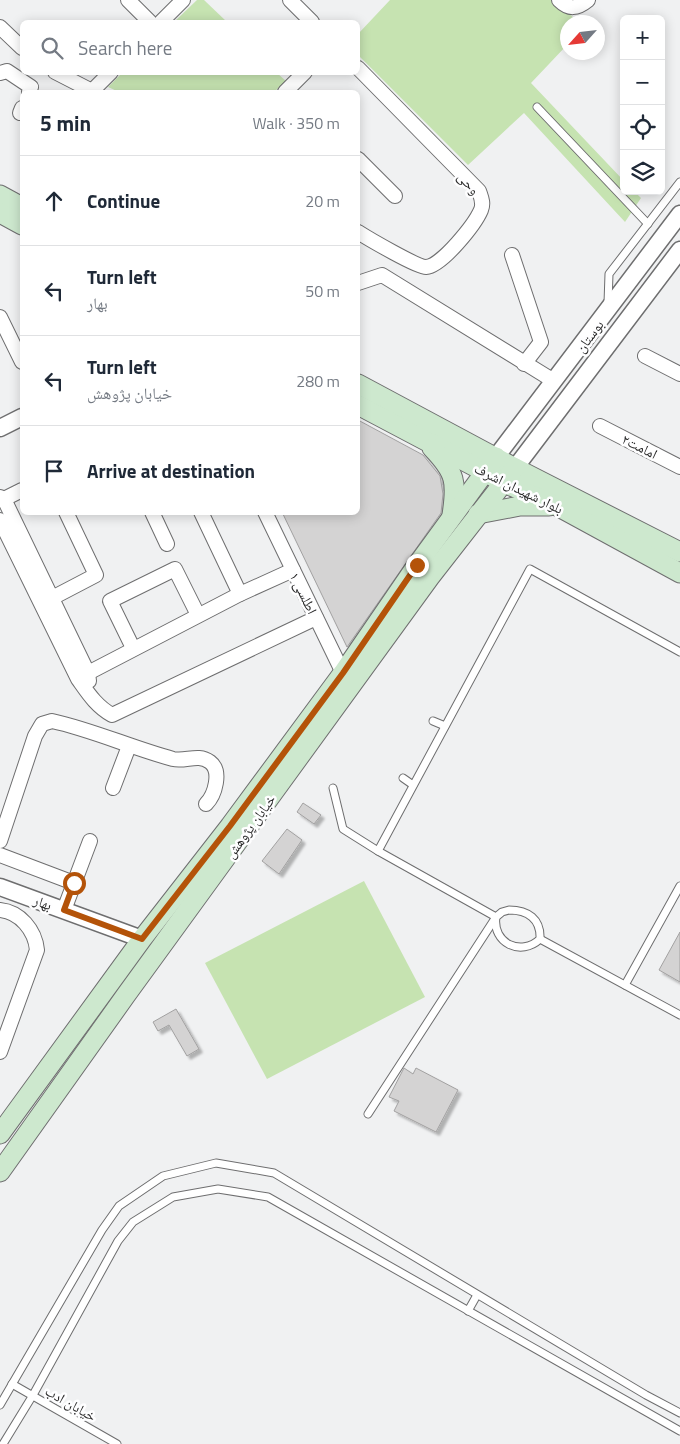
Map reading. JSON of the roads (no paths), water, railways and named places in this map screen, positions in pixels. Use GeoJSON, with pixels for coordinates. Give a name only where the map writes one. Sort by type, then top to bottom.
{"type":"FeatureCollection","features":[{"type":"Feature","properties":{"kind":"main road"},"geometry":{"type":"LineString","coordinates":[[0,195],[20,206]]}},
{"type":"Feature","properties":{"kind":"main road"},"geometry":{"type":"LineString","coordinates":[[0,214],[20,224]]}},
{"type":"Feature","properties":{"kind":"main road","name":"بلوار شهیدان اشرف"},"geometry":{"type":"LineString","coordinates":[[360,385],[490,464],[504,483],[557,506],[680,573]]}},
{"type":"Feature","properties":{"kind":"main road","name":"بلوار شهیدان اشرف"},"geometry":{"type":"LineString","coordinates":[[360,406],[422,438],[490,464],[515,468],[680,552]]}},
{"type":"Feature","properties":{"kind":"main road"},"geometry":{"type":"LineString","coordinates":[[422,438],[445,462],[453,476],[456,489],[452,518]]}},
{"type":"Feature","properties":{"kind":"main road","name":"خیابان پژوهش"},"geometry":{"type":"LineString","coordinates":[[0,1134],[142,939],[230,826],[343,673],[490,464]]}},
{"type":"Feature","properties":{"kind":"main road","name":"خیابان پژوهش"},"geometry":{"type":"LineString","coordinates":[[0,1172],[126,995],[425,584],[515,468]]}},
{"type":"Feature","properties":{"kind":"main road"},"geometry":{"type":"LineString","coordinates":[[478,514],[520,506],[557,506]]}},
{"type":"Feature","properties":{"kind":"street"},"geometry":{"type":"LineString","coordinates":[[128,0],[148,20]]}},
{"type":"Feature","properties":{"kind":"street"},"geometry":{"type":"LineString","coordinates":[[163,20],[183,0]]}},
{"type":"Feature","properties":{"kind":"street"},"geometry":{"type":"LineString","coordinates":[[290,0],[310,20]]}},
{"type":"Feature","properties":{"kind":"street"},"geometry":{"type":"LineString","coordinates":[[559,0],[564,6],[571,8],[578,7],[588,0]]}},
{"type":"Feature","properties":{"kind":"street"},"geometry":{"type":"LineString","coordinates":[[0,27],[20,46]]}},
{"type":"Feature","properties":{"kind":"street","name":"وحی"},"geometry":{"type":"LineString","coordinates":[[360,70],[479,191],[482,209],[459,242],[435,265],[421,266],[360,233]]}},
{"type":"Feature","properties":{"kind":"street"},"geometry":{"type":"LineString","coordinates":[[0,73],[7,71],[31,87],[30,90]]}},
{"type":"Feature","properties":{"kind":"street"},"geometry":{"type":"LineString","coordinates":[[62,75],[89,90]]}},
{"type":"Feature","properties":{"kind":"street"},"geometry":{"type":"LineString","coordinates":[[95,90],[108,75]]}},
{"type":"Feature","properties":{"kind":"street"},"geometry":{"type":"LineString","coordinates":[[289,90],[302,75]]}},
{"type":"Feature","properties":{"kind":"street"},"geometry":{"type":"LineString","coordinates":[[360,161],[395,196]]}},
{"type":"Feature","properties":{"kind":"street","name":"بوستان"},"geometry":{"type":"LineString","coordinates":[[490,464],[680,214]]}},
{"type":"Feature","properties":{"kind":"street","name":"بوستان"},"geometry":{"type":"LineString","coordinates":[[515,468],[680,250]]}},
{"type":"Feature","properties":{"kind":"street"},"geometry":{"type":"LineString","coordinates":[[512,256],[541,342],[524,364]]}},
{"type":"Feature","properties":{"kind":"street"},"geometry":{"type":"LineString","coordinates":[[360,282],[382,275],[554,381]]}},
{"type":"Feature","properties":{"kind":"street"},"geometry":{"type":"LineString","coordinates":[[0,317],[20,358]]}},
{"type":"Feature","properties":{"kind":"street"},"geometry":{"type":"LineString","coordinates":[[646,356],[680,374]]}},
{"type":"Feature","properties":{"kind":"street"},"geometry":{"type":"LineString","coordinates":[[568,363],[586,374]]}},
{"type":"Feature","properties":{"kind":"street"},"geometry":{"type":"LineString","coordinates":[[0,428],[20,418]]}},
{"type":"Feature","properties":{"kind":"street","name":"امامت۲"},"geometry":{"type":"LineString","coordinates":[[600,426],[680,467]]}},
{"type":"Feature","properties":{"kind":"street"},"geometry":{"type":"LineString","coordinates":[[20,491],[2,498],[88,673],[92,699]]}},
{"type":"Feature","properties":{"kind":"street"},"geometry":{"type":"LineString","coordinates":[[52,598],[96,575],[67,515]]}},
{"type":"Feature","properties":{"kind":"street"},"geometry":{"type":"LineString","coordinates":[[153,515],[167,544]]}},
{"type":"Feature","properties":{"kind":"street"},"geometry":{"type":"LineString","coordinates":[[202,515],[240,594]]}},
{"type":"Feature","properties":{"kind":"street","name":"اطلسی ۱"},"geometry":{"type":"LineString","coordinates":[[266,515],[343,673]]}},
{"type":"Feature","properties":{"kind":"street"},"geometry":{"type":"LineString","coordinates":[[0,520],[78,678],[101,709],[112,715],[316,618]]}},
{"type":"Feature","properties":{"kind":"street"},"geometry":{"type":"LineString","coordinates":[[133,648],[110,601],[175,569],[198,615]]}},
{"type":"Feature","properties":{"kind":"street"},"geometry":{"type":"LineString","coordinates":[[88,673],[198,615],[293,570]]}},
{"type":"Feature","properties":{"kind":"street"},"geometry":{"type":"LineString","coordinates":[[0,841],[35,736],[42,724],[52,721],[176,760],[197,758],[208,761],[215,768],[217,777],[210,800],[206,804]]}},
{"type":"Feature","properties":{"kind":"street"},"geometry":{"type":"LineString","coordinates":[[113,788],[129,746]]}},
{"type":"Feature","properties":{"kind":"street"},"geometry":{"type":"LineString","coordinates":[[64,910],[90,841]]}},
{"type":"Feature","properties":{"kind":"street"},"geometry":{"type":"LineString","coordinates":[[0,856],[74,883]]}},
{"type":"Feature","properties":{"kind":"street","name":"بهار"},"geometry":{"type":"LineString","coordinates":[[0,887],[142,939]]}},
{"type":"Feature","properties":{"kind":"street"},"geometry":{"type":"LineString","coordinates":[[0,910],[12,913],[26,925],[36,943],[36,950],[0,1052]]}},
{"type":"Feature","properties":{"kind":"lane"},"geometry":{"type":"LineString","coordinates":[[537,107],[648,224]]}},
{"type":"Feature","properties":{"kind":"lane"},"geometry":{"type":"LineString","coordinates":[[608,311],[610,274],[680,182]]}},
{"type":"Feature","properties":{"kind":"lane"},"geometry":{"type":"LineString","coordinates":[[378,851],[530,569],[540,571],[625,618],[680,652]]}},
{"type":"Feature","properties":{"kind":"lane"},"geometry":{"type":"LineString","coordinates":[[433,721],[445,726]]}},
{"type":"Feature","properties":{"kind":"lane"},"geometry":{"type":"LineString","coordinates":[[403,778],[413,785]]}},
{"type":"Feature","properties":{"kind":"lane"},"geometry":{"type":"LineString","coordinates":[[333,788],[343,830],[496,917]]}},
{"type":"Feature","properties":{"kind":"lane"},"geometry":{"type":"LineString","coordinates":[[625,985],[680,886]]}},
{"type":"Feature","properties":{"kind":"lane"},"geometry":{"type":"LineString","coordinates":[[368,1114],[496,917],[502,912],[509,910],[526,912],[536,921],[540,932],[540,940],[533,946],[523,948],[511,946],[496,931],[496,917]]}},
{"type":"Feature","properties":{"kind":"lane"},"geometry":{"type":"LineString","coordinates":[[540,940],[680,1015]]}},
{"type":"Feature","properties":{"kind":"lane"},"geometry":{"type":"LineString","coordinates":[[0,1406],[102,1230],[119,1206],[163,1176],[216,1163],[274,1173],[646,1395],[680,1413]]}},
{"type":"Feature","properties":{"kind":"lane"},"geometry":{"type":"LineString","coordinates":[[3,1444],[33,1395],[118,1241],[134,1222],[173,1197],[218,1189],[268,1197],[680,1432]]}},
{"type":"Feature","properties":{"kind":"lane"},"geometry":{"type":"LineString","coordinates":[[468,1311],[477,1295]]}},
{"type":"Feature","properties":{"kind":"lane","name":"خیابان ادب"},"geometry":{"type":"LineString","coordinates":[[12,1384],[117,1444]]}}]}
